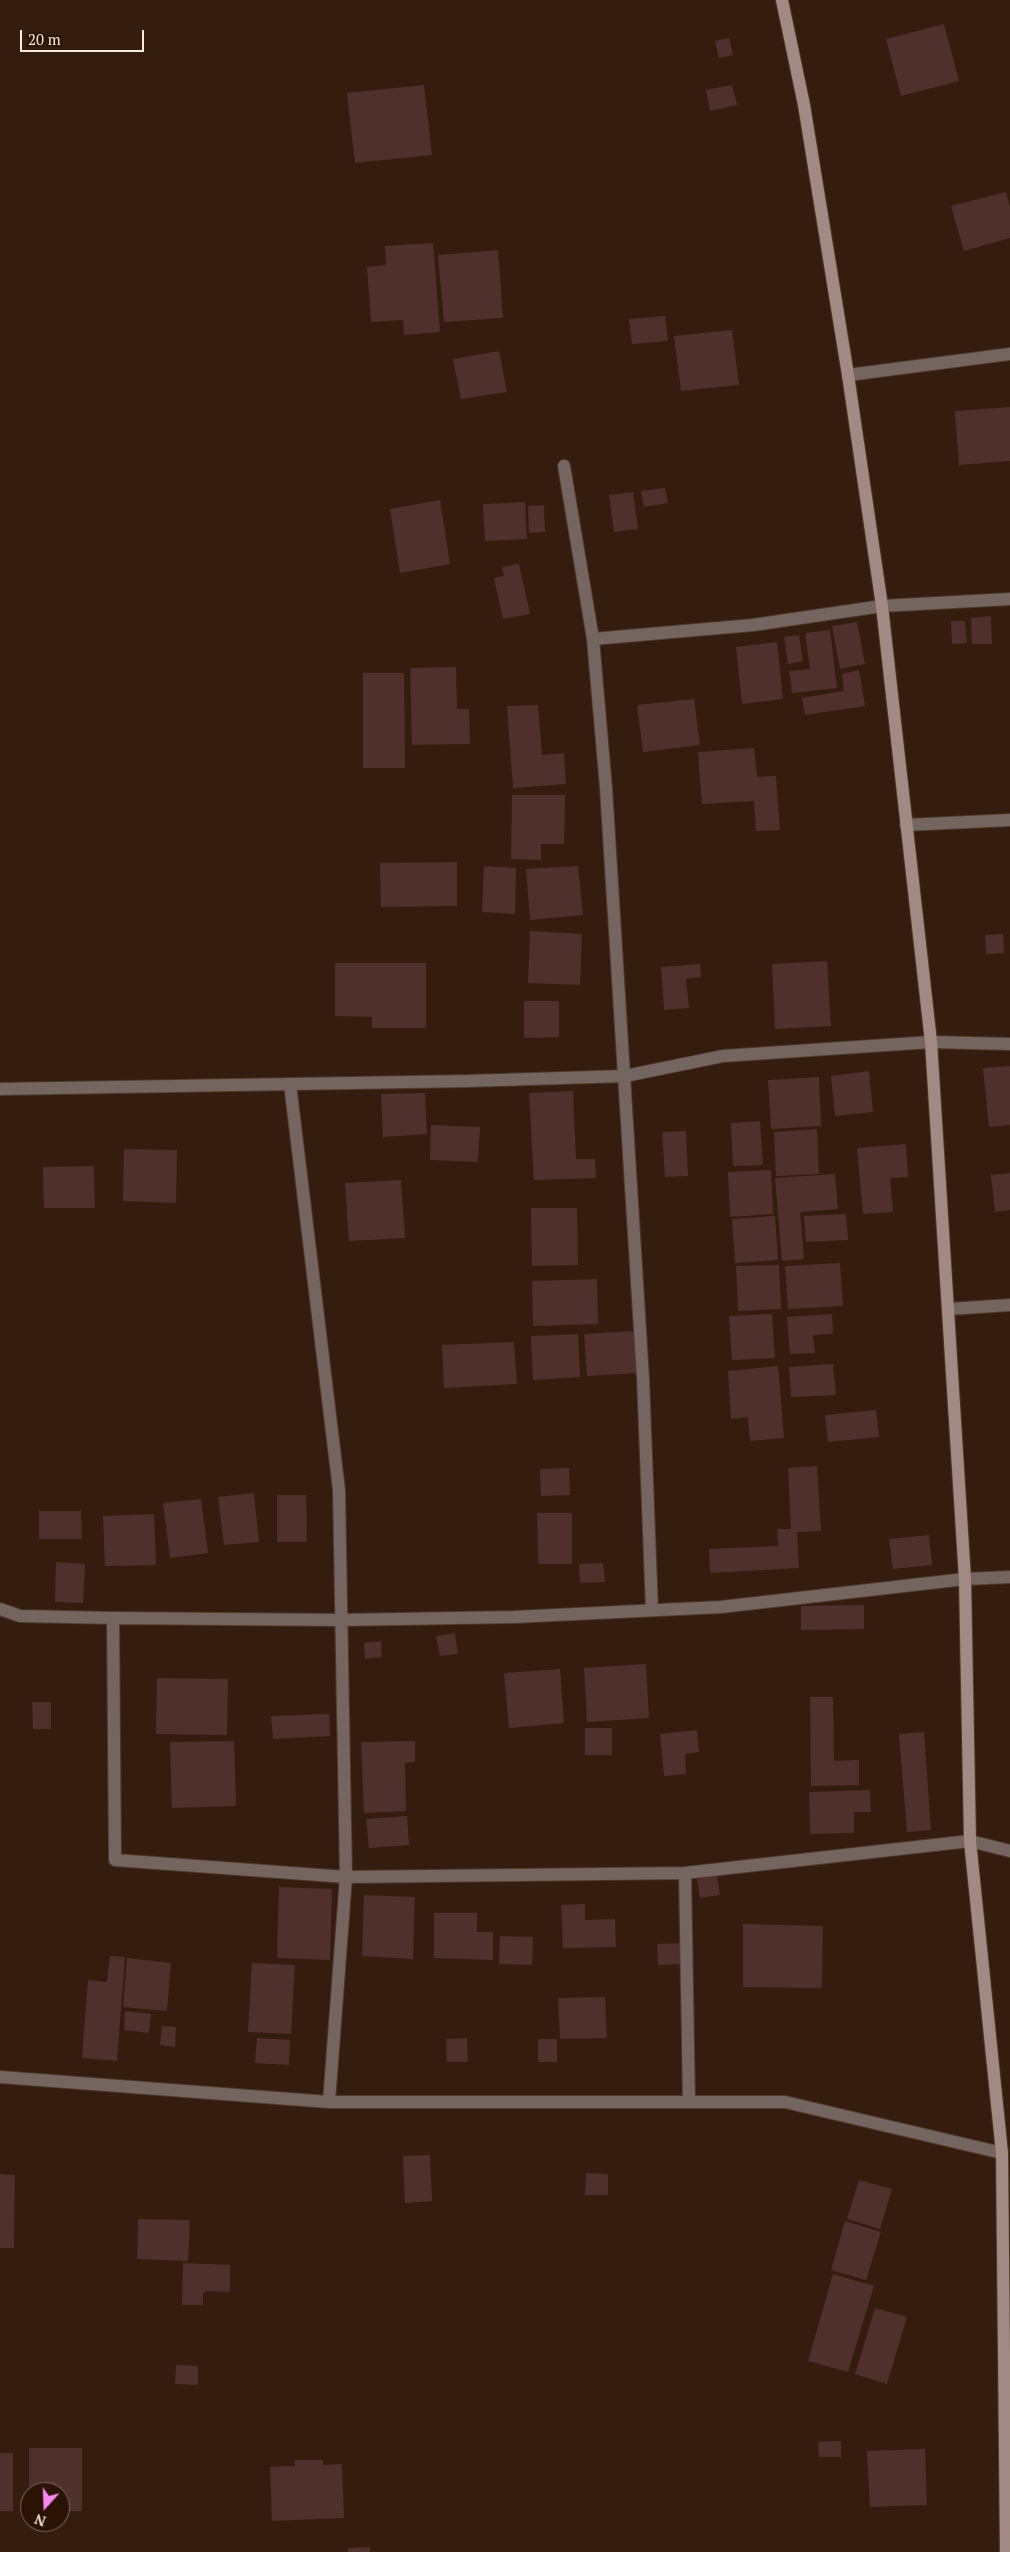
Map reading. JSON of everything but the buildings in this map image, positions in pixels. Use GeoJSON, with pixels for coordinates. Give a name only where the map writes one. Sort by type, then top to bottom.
{"type":"FeatureCollection","features":[{"type":"Feature","properties":{"kind":"street"},"geometry":{"type":"LineString","coordinates":[[782,0],[804,105],[848,375],[882,606],[931,1042],[965,1579],[970,1841],[1002,2153],[1006,2552]]}},
{"type":"Feature","properties":{"kind":"street"},"geometry":{"type":"LineString","coordinates":[[848,375],[1010,354]]}},
{"type":"Feature","properties":{"kind":"street"},"geometry":{"type":"LineString","coordinates":[[564,466],[594,639],[613,878],[643,1378],[652,1610]]}},
{"type":"Feature","properties":{"kind":"street"},"geometry":{"type":"LineString","coordinates":[[594,639],[753,625],[882,606],[1010,599]]}},
{"type":"Feature","properties":{"kind":"street"},"geometry":{"type":"LineString","coordinates":[[906,825],[1010,820]]}},
{"type":"Feature","properties":{"kind":"street"},"geometry":{"type":"LineString","coordinates":[[0,1089],[625,1076],[723,1056],[931,1042],[1010,1044]]}},
{"type":"Feature","properties":{"kind":"street"},"geometry":{"type":"LineString","coordinates":[[290,1084],[339,1490],[346,1878],[330,2102]]}},
{"type":"Feature","properties":{"kind":"street"},"geometry":{"type":"LineString","coordinates":[[949,1309],[1010,1305]]}},
{"type":"Feature","properties":{"kind":"street"},"geometry":{"type":"LineString","coordinates":[[0,1609],[20,1616],[340,1620],[721,1607],[965,1579],[1010,1578]]}},
{"type":"Feature","properties":{"kind":"street"},"geometry":{"type":"LineString","coordinates":[[113,1618],[115,1860],[346,1878],[685,1873],[970,1841],[1010,1851]]}},
{"type":"Feature","properties":{"kind":"street"},"geometry":{"type":"LineString","coordinates":[[685,1873],[689,2102]]}},
{"type":"Feature","properties":{"kind":"street"},"geometry":{"type":"LineString","coordinates":[[0,2077],[330,2102],[785,2102],[1002,2153]]}}]}
